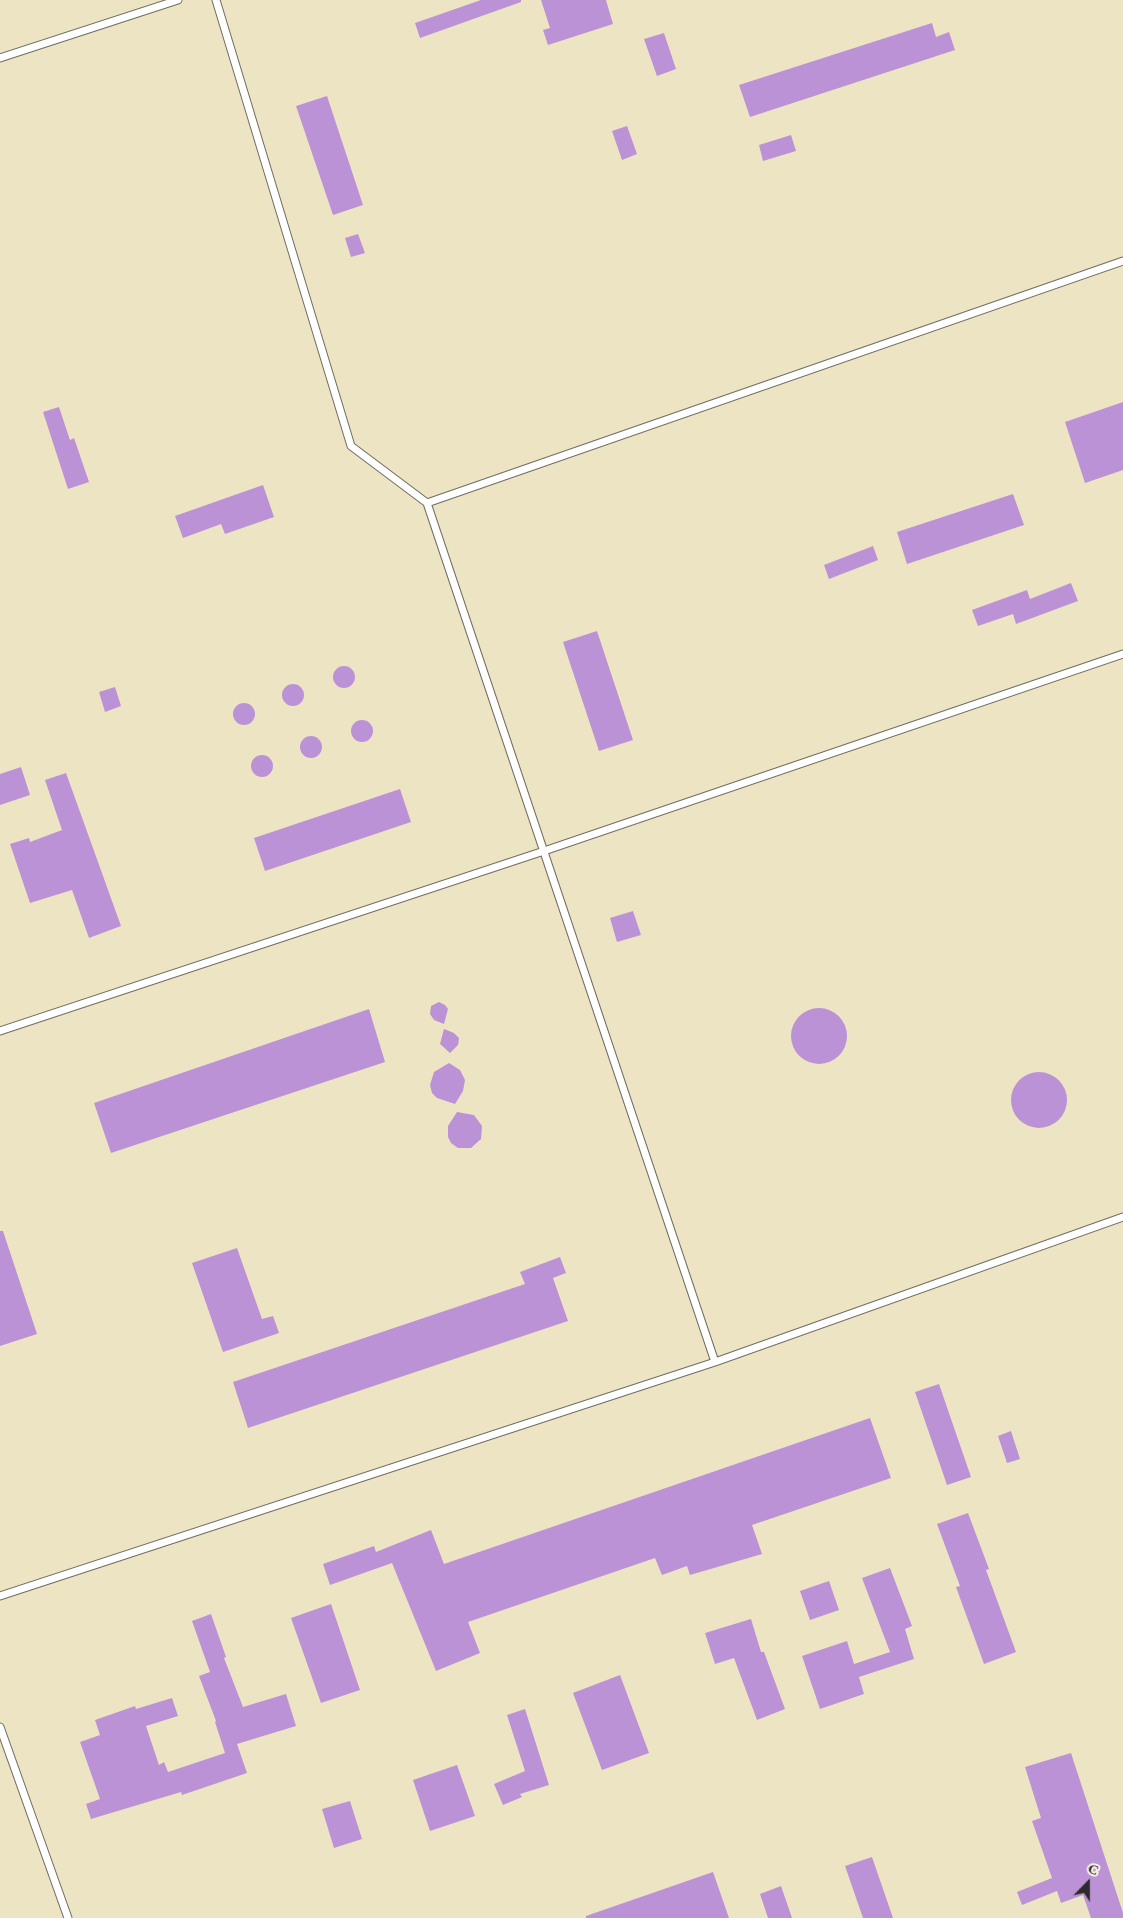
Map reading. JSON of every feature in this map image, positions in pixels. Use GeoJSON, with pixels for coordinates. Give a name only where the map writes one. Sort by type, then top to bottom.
{"type":"FeatureCollection","features":[{"type":"Feature","properties":{"kind":"lane"},"geometry":{"type":"LineString","coordinates":[[0,58],[178,0]]}},
{"type":"Feature","properties":{"kind":"lane"},"geometry":{"type":"LineString","coordinates":[[216,0],[352,446],[427,503],[715,1362]]}},
{"type":"Feature","properties":{"kind":"lane"},"geometry":{"type":"LineString","coordinates":[[427,503],[1123,261]]}},
{"type":"Feature","properties":{"kind":"lane"},"geometry":{"type":"LineString","coordinates":[[0,1031],[544,851],[1123,654]]}},
{"type":"Feature","properties":{"kind":"lane"},"geometry":{"type":"LineString","coordinates":[[0,1596],[715,1362],[1123,1217]]}},
{"type":"Feature","properties":{"kind":"lane"},"geometry":{"type":"LineString","coordinates":[[0,1728],[68,1918]]}},
{"type":"Feature","properties":{"kind":"building"},"geometry":{"type":"Polygon","coordinates":[[[481,0],[521,0],[521,2],[420,38],[415,23],[481,0]]]}},
{"type":"Feature","properties":{"kind":"building"},"geometry":{"type":"Polygon","coordinates":[[[541,0],[606,0],[613,24],[548,45],[543,30],[550,28],[541,0]]]}},
{"type":"Feature","properties":{"kind":"building"},"geometry":{"type":"Polygon","coordinates":[[[932,23],[936,37],[949,32],[955,50],[750,117],[739,85],[932,23]]]}},
{"type":"Feature","properties":{"kind":"building"},"geometry":{"type":"Polygon","coordinates":[[[664,33],[676,69],[657,76],[644,39],[664,33]]]}},
{"type":"Feature","properties":{"kind":"building"},"geometry":{"type":"Polygon","coordinates":[[[327,96],[363,205],[333,215],[296,106],[327,96]]]}},
{"type":"Feature","properties":{"kind":"building"},"geometry":{"type":"Polygon","coordinates":[[[627,126],[637,154],[622,160],[612,131],[627,126]]]}},
{"type":"Feature","properties":{"kind":"building"},"geometry":{"type":"Polygon","coordinates":[[[791,135],[796,151],[763,161],[759,145],[791,135]]]}},
{"type":"Feature","properties":{"kind":"building"},"geometry":{"type":"Polygon","coordinates":[[[358,234],[365,253],[351,257],[345,238],[358,234]]]}},
{"type":"Feature","properties":{"kind":"building"},"geometry":{"type":"Polygon","coordinates":[[[1123,402],[1123,470],[1085,483],[1065,422],[1123,402]]]}},
{"type":"Feature","properties":{"kind":"building"},"geometry":{"type":"Polygon","coordinates":[[[59,407],[70,440],[74,438],[89,482],[68,489],[43,412],[59,407]]]}},
{"type":"Feature","properties":{"kind":"building"},"geometry":{"type":"Polygon","coordinates":[[[263,485],[274,517],[225,534],[221,524],[183,538],[175,516],[263,485]]]}},
{"type":"Feature","properties":{"kind":"building"},"geometry":{"type":"Polygon","coordinates":[[[1013,494],[1024,525],[907,564],[897,532],[1013,494]]]}},
{"type":"Feature","properties":{"kind":"building"},"geometry":{"type":"Polygon","coordinates":[[[873,546],[878,560],[829,579],[824,565],[873,546]]]}},
{"type":"Feature","properties":{"kind":"building"},"geometry":{"type":"Polygon","coordinates":[[[1071,583],[1078,601],[1016,624],[1013,614],[978,626],[972,610],[1027,590],[1030,599],[1071,583]]]}},
{"type":"Feature","properties":{"kind":"building"},"geometry":{"type":"Polygon","coordinates":[[[597,631],[633,740],[599,751],[563,642],[597,631]]]}},
{"type":"Feature","properties":{"kind":"building"},"geometry":{"type":"Polygon","coordinates":[[[344,666],[352,669],[355,677],[352,685],[344,688],[336,685],[333,677],[336,669],[344,666]]]}},
{"type":"Feature","properties":{"kind":"building"},"geometry":{"type":"Polygon","coordinates":[[[293,684],[301,687],[304,695],[301,703],[293,706],[285,703],[282,695],[285,687],[293,684]]]}},
{"type":"Feature","properties":{"kind":"building"},"geometry":{"type":"Polygon","coordinates":[[[115,687],[121,706],[105,712],[99,692],[115,687]]]}},
{"type":"Feature","properties":{"kind":"building"},"geometry":{"type":"Polygon","coordinates":[[[244,703],[252,706],[255,714],[252,722],[244,725],[236,722],[233,714],[236,706],[244,703]]]}},
{"type":"Feature","properties":{"kind":"building"},"geometry":{"type":"Polygon","coordinates":[[[362,720],[370,723],[373,731],[370,739],[362,742],[354,739],[351,731],[354,723],[362,720]]]}},
{"type":"Feature","properties":{"kind":"building"},"geometry":{"type":"Polygon","coordinates":[[[311,736],[319,739],[322,747],[319,755],[311,758],[303,755],[300,747],[303,739],[311,736]]]}},
{"type":"Feature","properties":{"kind":"building"},"geometry":{"type":"Polygon","coordinates":[[[262,755],[270,758],[273,766],[270,774],[262,777],[254,774],[251,766],[254,758],[262,755]]]}},
{"type":"Feature","properties":{"kind":"building"},"geometry":{"type":"Polygon","coordinates":[[[21,767],[30,795],[0,805],[0,774],[21,767]]]}},
{"type":"Feature","properties":{"kind":"building"},"geometry":{"type":"Polygon","coordinates":[[[66,773],[121,926],[89,938],[72,890],[30,903],[10,844],[29,838],[30,842],[62,830],[45,780],[66,773]]]}},
{"type":"Feature","properties":{"kind":"building"},"geometry":{"type":"Polygon","coordinates":[[[400,789],[411,822],[265,871],[254,838],[400,789]]]}},
{"type":"Feature","properties":{"kind":"building"},"geometry":{"type":"Polygon","coordinates":[[[633,911],[641,935],[617,942],[610,918],[633,911]]]}},
{"type":"Feature","properties":{"kind":"building"},"geometry":{"type":"Polygon","coordinates":[[[439,1002],[448,1009],[444,1024],[434,1020],[430,1014],[431,1006],[439,1002]]]}},
{"type":"Feature","properties":{"kind":"building"},"geometry":{"type":"Polygon","coordinates":[[[813,1008],[825,1008],[835,1012],[843,1020],[847,1036],[843,1052],[835,1060],[825,1064],[813,1064],[803,1060],[795,1052],[791,1042],[791,1030],[795,1020],[803,1012],[813,1008]]]}},
{"type":"Feature","properties":{"kind":"building"},"geometry":{"type":"Polygon","coordinates":[[[369,1009],[385,1062],[111,1153],[94,1103],[369,1009]]]}},
{"type":"Feature","properties":{"kind":"building"},"geometry":{"type":"Polygon","coordinates":[[[444,1029],[454,1033],[459,1038],[458,1045],[450,1053],[440,1044],[444,1029]]]}},
{"type":"Feature","properties":{"kind":"building"},"geometry":{"type":"Polygon","coordinates":[[[449,1063],[460,1070],[465,1080],[463,1091],[455,1104],[437,1098],[432,1093],[430,1085],[434,1072],[449,1063]]]}},
{"type":"Feature","properties":{"kind":"building"},"geometry":{"type":"Polygon","coordinates":[[[1033,1072],[1045,1072],[1055,1076],[1063,1084],[1067,1100],[1063,1116],[1055,1124],[1045,1128],[1033,1128],[1023,1124],[1015,1116],[1011,1106],[1011,1094],[1015,1084],[1023,1076],[1033,1072]]]}},
{"type":"Feature","properties":{"kind":"building"},"geometry":{"type":"Polygon","coordinates":[[[457,1112],[474,1115],[482,1126],[481,1139],[471,1148],[458,1148],[451,1143],[448,1137],[448,1126],[457,1112]]]}},
{"type":"Feature","properties":{"kind":"building"},"geometry":{"type":"Polygon","coordinates":[[[0,1231],[3,1231],[37,1334],[0,1346],[0,1231]]]}},
{"type":"Feature","properties":{"kind":"building"},"geometry":{"type":"Polygon","coordinates":[[[237,1248],[262,1319],[273,1316],[279,1333],[223,1352],[192,1263],[237,1248]]]}},
{"type":"Feature","properties":{"kind":"building"},"geometry":{"type":"Polygon","coordinates":[[[560,1257],[566,1273],[553,1278],[568,1321],[248,1428],[233,1382],[525,1284],[520,1272],[560,1257]]]}},
{"type":"Feature","properties":{"kind":"building"},"geometry":{"type":"Polygon","coordinates":[[[939,1384],[971,1477],[947,1485],[915,1392],[939,1384]]]}},
{"type":"Feature","properties":{"kind":"building"},"geometry":{"type":"Polygon","coordinates":[[[870,1418],[891,1478],[752,1525],[762,1554],[690,1575],[687,1566],[662,1575],[655,1558],[468,1622],[480,1653],[436,1671],[392,1563],[330,1585],[323,1564],[374,1546],[376,1552],[431,1530],[444,1564],[870,1418]]]}},
{"type":"Feature","properties":{"kind":"building"},"geometry":{"type":"Polygon","coordinates":[[[1011,1431],[1020,1459],[1007,1463],[998,1436],[1011,1431]]]}},
{"type":"Feature","properties":{"kind":"building"},"geometry":{"type":"Polygon","coordinates":[[[968,1513],[989,1569],[986,1570],[1016,1652],[984,1664],[956,1587],[960,1586],[937,1524],[968,1513]]]}},
{"type":"Feature","properties":{"kind":"building"},"geometry":{"type":"Polygon","coordinates":[[[890,1568],[912,1626],[905,1629],[914,1659],[859,1677],[864,1694],[820,1709],[802,1656],[847,1641],[854,1664],[890,1652],[862,1578],[890,1568]]]}},
{"type":"Feature","properties":{"kind":"building"},"geometry":{"type":"Polygon","coordinates":[[[829,1581],[839,1610],[810,1620],[800,1591],[829,1581]]]}},
{"type":"Feature","properties":{"kind":"building"},"geometry":{"type":"Polygon","coordinates":[[[331,1604],[360,1690],[321,1703],[291,1618],[331,1604]]]}},
{"type":"Feature","properties":{"kind":"building"},"geometry":{"type":"Polygon","coordinates":[[[211,1614],[226,1657],[224,1658],[243,1707],[286,1694],[296,1726],[237,1744],[247,1773],[182,1795],[181,1792],[91,1819],[86,1804],[100,1799],[80,1742],[100,1735],[95,1720],[135,1706],[136,1709],[172,1698],[178,1716],[146,1726],[159,1765],[164,1762],[168,1772],[225,1753],[216,1721],[199,1676],[210,1672],[192,1621],[211,1614]]]}},
{"type":"Feature","properties":{"kind":"building"},"geometry":{"type":"Polygon","coordinates":[[[751,1619],[761,1652],[764,1652],[785,1709],[757,1720],[734,1658],[715,1664],[705,1633],[751,1619]]]}},
{"type":"Feature","properties":{"kind":"building"},"geometry":{"type":"Polygon","coordinates":[[[620,1675],[649,1753],[602,1770],[573,1693],[620,1675]]]}},
{"type":"Feature","properties":{"kind":"building"},"geometry":{"type":"Polygon","coordinates":[[[525,1709],[549,1785],[520,1794],[522,1797],[503,1805],[494,1784],[525,1771],[507,1715],[525,1709]]]}},
{"type":"Feature","properties":{"kind":"building"},"geometry":{"type":"Polygon","coordinates":[[[1071,1753],[1123,1913],[1123,1918],[1091,1918],[1083,1895],[1061,1903],[1057,1891],[1022,1905],[1017,1892],[1052,1878],[1032,1821],[1041,1818],[1025,1767],[1071,1753]]]}},
{"type":"Feature","properties":{"kind":"building"},"geometry":{"type":"Polygon","coordinates":[[[457,1765],[475,1816],[430,1831],[413,1780],[457,1765]]]}},
{"type":"Feature","properties":{"kind":"building"},"geometry":{"type":"Polygon","coordinates":[[[350,1801],[362,1839],[334,1848],[322,1809],[350,1801]]]}},
{"type":"Feature","properties":{"kind":"building"},"geometry":{"type":"Polygon","coordinates":[[[872,1857],[893,1918],[863,1918],[845,1866],[872,1857]]]}},
{"type":"Feature","properties":{"kind":"building"},"geometry":{"type":"Polygon","coordinates":[[[713,1872],[729,1918],[586,1918],[586,1916],[713,1872]]]}},
{"type":"Feature","properties":{"kind":"building"},"geometry":{"type":"Polygon","coordinates":[[[781,1886],[792,1918],[768,1918],[760,1894],[781,1886]]]}}]}
